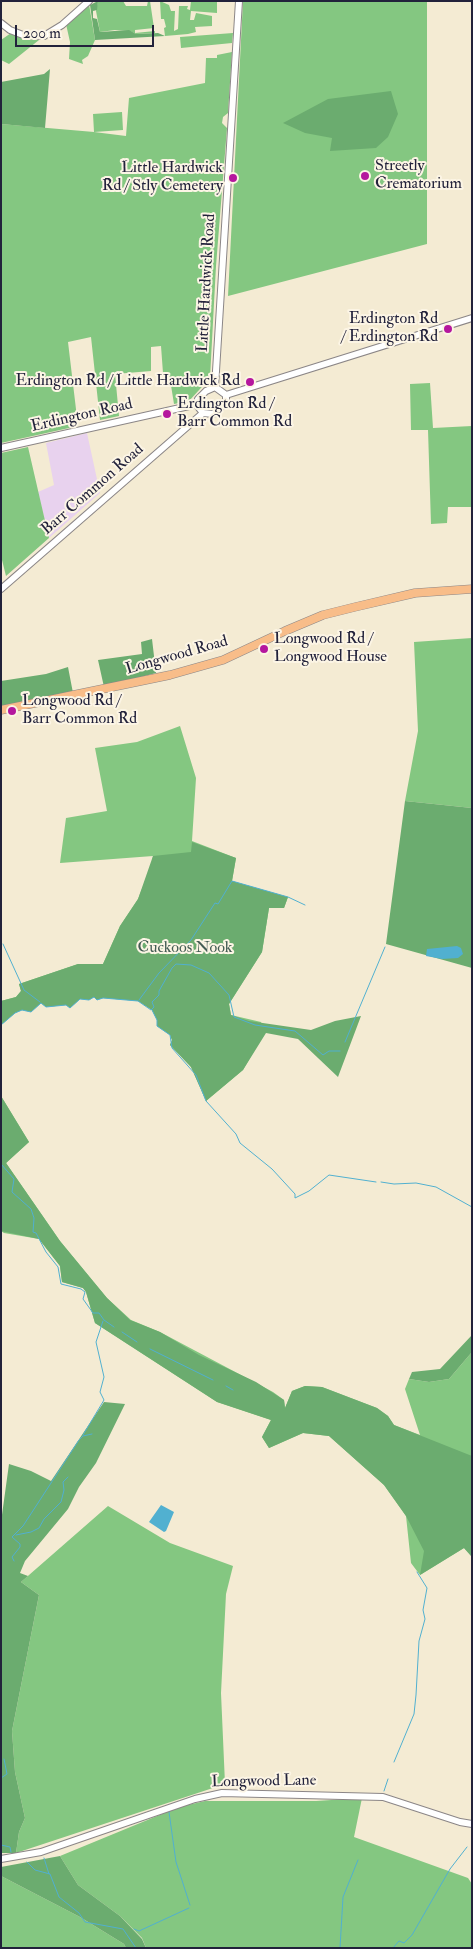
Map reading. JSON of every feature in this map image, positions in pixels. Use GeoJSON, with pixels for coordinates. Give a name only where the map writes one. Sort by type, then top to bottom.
{"type":"FeatureCollection","features":[{"type":"Feature","properties":{"kind":"main road","name":"Longwood Road"},"geometry":{"type":"LineString","coordinates":[[1,710],[170,675],[222,660],[323,615],[415,593],[472,588]]}},
{"type":"Feature","properties":{"kind":"street"},"geometry":{"type":"LineString","coordinates":[[1,23],[10,30],[23,35],[44,36],[62,25],[89,1]]}},
{"type":"Feature","properties":{"kind":"street","name":"Little Hardwick Road"},"geometry":{"type":"LineString","coordinates":[[215,387],[239,1]]}},
{"type":"Feature","properties":{"kind":"street"},"geometry":{"type":"LineString","coordinates":[[226,395],[472,318]]}},
{"type":"Feature","properties":{"kind":"street"},"geometry":{"type":"LineString","coordinates":[[215,387],[226,395],[226,403],[218,411],[209,415],[203,413],[198,404],[201,395],[215,387]]}},
{"type":"Feature","properties":{"kind":"street","name":"Erdington Road"},"geometry":{"type":"LineString","coordinates":[[1,448],[198,404]]}},
{"type":"Feature","properties":{"kind":"street","name":"Barr Common Road"},"geometry":{"type":"LineString","coordinates":[[1,589],[203,413]]}},
{"type":"Feature","properties":{"kind":"street","name":"Longwood Lane"},"geometry":{"type":"LineString","coordinates":[[1,1859],[41,1852],[196,1798],[222,1793],[383,1797],[460,1822],[472,1824]]}},
{"type":"Feature","properties":{"kind":"shaded area"},"geometry":{"type":"Polygon","coordinates":[[[87,433],[100,493],[49,538],[38,492],[54,485],[46,443],[87,433]]]}},
{"type":"Feature","properties":{"kind":"green space"},"geometry":{"type":"Polygon","coordinates":[[[98,1],[123,1],[126,6],[147,6],[148,1],[150,1],[154,28],[135,30],[135,33],[155,31],[155,33],[136,34],[130,31],[115,30],[100,32],[96,11],[98,1]]]}},
{"type":"Feature","properties":{"kind":"green space"},"geometry":{"type":"Polygon","coordinates":[[[98,1],[97,10],[93,11],[93,18],[97,19],[100,32],[129,30],[136,34],[158,33],[165,36],[95,40],[90,5],[98,1]]]}},
{"type":"Feature","properties":{"kind":"green space"},"geometry":{"type":"Polygon","coordinates":[[[160,1],[169,5],[171,11],[175,11],[174,31],[178,29],[179,6],[188,6],[187,9],[190,10],[191,1],[217,1],[217,13],[191,11],[190,20],[194,20],[196,13],[212,16],[212,26],[195,27],[196,32],[188,34],[165,36],[164,28],[166,27],[164,19],[161,19],[160,1]]]}},
{"type":"Feature","properties":{"kind":"green space"},"geometry":{"type":"Polygon","coordinates":[[[243,1],[427,1],[427,244],[228,296],[243,1]]]}},
{"type":"Feature","properties":{"kind":"green space"},"geometry":{"type":"Polygon","coordinates":[[[89,4],[95,40],[88,56],[82,60],[83,64],[69,59],[70,42],[66,24],[89,4]]]}},
{"type":"Feature","properties":{"kind":"green space"},"geometry":{"type":"Polygon","coordinates":[[[11,33],[26,39],[39,40],[9,64],[1,60],[1,40],[11,33]]]}},
{"type":"Feature","properties":{"kind":"green space"},"geometry":{"type":"Polygon","coordinates":[[[233,33],[232,43],[181,48],[180,37],[233,33]]]}},
{"type":"Feature","properties":{"kind":"green space"},"geometry":{"type":"Polygon","coordinates":[[[232,52],[228,113],[223,117],[222,123],[227,128],[216,266],[210,378],[189,401],[174,404],[169,373],[163,373],[161,346],[151,347],[151,371],[115,374],[119,416],[100,420],[91,337],[68,342],[78,426],[1,443],[1,124],[126,136],[129,98],[205,83],[206,58],[217,58],[217,55],[232,52]]]}},
{"type":"Feature","properties":{"kind":"green space"},"geometry":{"type":"Polygon","coordinates":[[[50,69],[45,128],[1,124],[1,82],[44,74],[50,69]]]}},
{"type":"Feature","properties":{"kind":"green space"},"geometry":{"type":"Polygon","coordinates":[[[391,91],[398,114],[388,137],[376,148],[330,151],[332,138],[305,133],[283,123],[328,99],[391,91]]]}},
{"type":"Feature","properties":{"kind":"green space"},"geometry":{"type":"Polygon","coordinates":[[[122,112],[123,130],[94,132],[93,114],[122,112]]]}},
{"type":"Feature","properties":{"kind":"green space"},"geometry":{"type":"Polygon","coordinates":[[[430,383],[433,428],[472,426],[472,507],[448,507],[447,523],[431,524],[428,430],[411,430],[410,384],[430,383]]]}},
{"type":"Feature","properties":{"kind":"green space"},"geometry":{"type":"Polygon","coordinates":[[[28,447],[49,538],[6,576],[1,556],[1,453],[28,447]]]}},
{"type":"Feature","properties":{"kind":"green space"},"geometry":{"type":"Polygon","coordinates":[[[472,638],[472,808],[405,801],[418,731],[414,642],[472,638]]]}},
{"type":"Feature","properties":{"kind":"green space"},"geometry":{"type":"Polygon","coordinates":[[[152,639],[156,673],[104,687],[98,660],[142,654],[141,642],[152,639]]]}},
{"type":"Feature","properties":{"kind":"green space"},"geometry":{"type":"Polygon","coordinates":[[[68,667],[73,693],[1,706],[1,681],[46,674],[68,667]]]}},
{"type":"Feature","properties":{"kind":"green space","name":"Cuckoos Nook"},"geometry":{"type":"Polygon","coordinates":[[[180,726],[196,778],[192,841],[236,858],[232,881],[288,897],[284,908],[269,908],[262,952],[229,1004],[231,1015],[261,1022],[265,1032],[243,1070],[206,1101],[191,1067],[170,1045],[172,1040],[170,1035],[157,1026],[157,1020],[152,1010],[138,1001],[103,998],[97,1000],[94,997],[89,1000],[80,999],[70,1008],[66,1005],[46,1007],[41,1003],[31,1012],[22,1010],[15,1013],[1,1025],[1,1001],[16,997],[21,991],[19,984],[78,964],[103,964],[120,926],[138,899],[151,866],[153,856],[60,863],[66,818],[107,811],[95,748],[137,742],[180,726]]]}},
{"type":"Feature","properties":{"kind":"green space"},"geometry":{"type":"Polygon","coordinates":[[[405,801],[472,808],[472,968],[386,944],[405,801]]]}},
{"type":"Feature","properties":{"kind":"green space","name":"Cuckoos Nook"},"geometry":{"type":"Polygon","coordinates":[[[192,842],[236,858],[232,881],[288,897],[284,908],[269,908],[262,952],[229,1004],[231,1015],[249,1021],[311,1030],[335,1021],[361,1016],[338,1077],[298,1039],[266,1033],[243,1070],[206,1101],[191,1067],[170,1045],[172,1040],[170,1035],[157,1026],[157,1020],[152,1010],[138,1001],[103,998],[97,1000],[94,997],[89,1000],[80,999],[70,1008],[66,1005],[46,1007],[41,1003],[31,1012],[22,1010],[15,1013],[1,1025],[1,1001],[16,997],[21,991],[19,984],[78,964],[103,964],[120,926],[138,899],[153,856],[191,852],[192,842]]]}},
{"type":"Feature","properties":{"kind":"green space"},"geometry":{"type":"Polygon","coordinates":[[[1,1096],[29,1142],[6,1163],[60,1241],[107,1298],[131,1320],[160,1332],[273,1392],[284,1400],[285,1408],[292,1391],[305,1386],[322,1387],[377,1408],[388,1416],[394,1425],[420,1435],[405,1389],[409,1379],[429,1382],[449,1379],[472,1352],[472,1557],[464,1548],[420,1575],[411,1563],[406,1516],[384,1485],[329,1436],[303,1433],[269,1448],[262,1437],[271,1420],[217,1402],[95,1323],[86,1292],[83,1288],[62,1282],[60,1266],[39,1239],[1,1231],[1,1096]]]}},
{"type":"Feature","properties":{"kind":"green space"},"geometry":{"type":"Polygon","coordinates":[[[1,1096],[29,1142],[6,1163],[60,1241],[107,1298],[130,1320],[160,1332],[199,1355],[256,1382],[284,1400],[285,1408],[292,1391],[305,1386],[322,1387],[377,1408],[388,1416],[394,1425],[472,1456],[472,1557],[464,1548],[420,1575],[424,1551],[406,1516],[384,1485],[329,1436],[303,1433],[269,1448],[262,1437],[271,1420],[217,1402],[95,1323],[86,1292],[83,1288],[62,1282],[60,1266],[39,1239],[1,1231],[1,1096]]]}},
{"type":"Feature","properties":{"kind":"green space"},"geometry":{"type":"Polygon","coordinates":[[[472,1335],[472,1352],[449,1379],[429,1382],[409,1379],[412,1372],[440,1369],[472,1335]]]}},
{"type":"Feature","properties":{"kind":"green space"},"geometry":{"type":"Polygon","coordinates":[[[104,1402],[125,1404],[96,1463],[79,1487],[68,1509],[25,1561],[20,1573],[28,1576],[21,1582],[39,1595],[12,1731],[15,1772],[25,1818],[19,1832],[16,1853],[1,1853],[1,1522],[9,1464],[31,1471],[51,1481],[104,1402]]]}},
{"type":"Feature","properties":{"kind":"green space"},"geometry":{"type":"Polygon","coordinates":[[[108,1506],[170,1543],[233,1566],[226,1594],[221,1693],[225,1784],[16,1853],[19,1832],[25,1818],[15,1772],[12,1731],[39,1595],[21,1582],[108,1506]]]}},
{"type":"Feature","properties":{"kind":"green space"},"geometry":{"type":"Polygon","coordinates":[[[362,1798],[354,1837],[468,1878],[472,1884],[472,1948],[146,1948],[142,1938],[120,1916],[78,1885],[60,1856],[179,1807],[205,1801],[316,1801],[362,1798]]]}},
{"type":"Feature","properties":{"kind":"green space"},"geometry":{"type":"Polygon","coordinates":[[[60,1856],[78,1885],[120,1916],[142,1939],[146,1948],[126,1948],[124,1944],[80,1917],[1,1876],[1,1867],[60,1856]]]}},
{"type":"Feature","properties":{"kind":"green space"},"geometry":{"type":"Polygon","coordinates":[[[1,1876],[80,1917],[124,1944],[126,1948],[1,1948],[1,1876]]]}},
{"type":"Feature","properties":{"kind":"water"},"geometry":{"type":"Polygon","coordinates":[[[457,946],[461,948],[463,954],[458,958],[442,959],[426,956],[427,949],[457,946]]]}},
{"type":"Feature","properties":{"kind":"water"},"geometry":{"type":"Polygon","coordinates":[[[161,1505],[174,1512],[164,1532],[149,1522],[161,1505]]]}},
{"type":"Feature","properties":{"kind":"waterway"},"geometry":{"type":"LineString","coordinates":[[139,1000],[159,973],[191,940],[215,903],[218,904],[232,881],[288,897],[305,905]]}},
{"type":"Feature","properties":{"kind":"waterway"},"geometry":{"type":"LineString","coordinates":[[3,944],[24,990],[40,1002]]}},
{"type":"Feature","properties":{"kind":"waterway"},"geometry":{"type":"LineString","coordinates":[[345,1042],[385,947]]}},
{"type":"Feature","properties":{"kind":"waterway"},"geometry":{"type":"LineString","coordinates":[[1,1025],[15,1013],[22,1010],[31,1012],[41,1003],[46,1007],[66,1005],[70,1008],[80,999],[89,1000],[94,997],[97,1000],[103,998],[138,1001],[151,1010],[154,1007],[152,1002],[159,995],[159,991],[172,968],[176,964],[191,965],[209,973],[229,995],[234,1017],[255,1025],[295,1031],[323,1055],[329,1051],[340,1051]]}},
{"type":"Feature","properties":{"kind":"waterway"},"geometry":{"type":"LineString","coordinates":[[152,1010],[157,1020],[157,1026],[170,1035],[172,1048],[196,1075],[206,1101],[236,1134],[240,1143],[272,1169],[295,1194],[295,1198],[309,1191],[329,1175],[376,1182]]}},
{"type":"Feature","properties":{"kind":"waterway"},"geometry":{"type":"LineString","coordinates":[[1,1164],[14,1179],[12,1192],[31,1209],[34,1218],[33,1232],[36,1233],[46,1252],[58,1267],[61,1284],[81,1289],[85,1292],[83,1299],[93,1313],[99,1313],[104,1320],[114,1327]]}},
{"type":"Feature","properties":{"kind":"waterway"},"geometry":{"type":"LineString","coordinates":[[381,1182],[394,1184],[416,1183],[436,1187],[472,1207]]}},
{"type":"Feature","properties":{"kind":"waterway"},"geometry":{"type":"LineString","coordinates":[[83,1435],[104,1400],[100,1392],[104,1377],[96,1342],[103,1321]]}},
{"type":"Feature","properties":{"kind":"waterway"},"geometry":{"type":"LineString","coordinates":[[122,1332],[137,1342]]}},
{"type":"Feature","properties":{"kind":"waterway"},"geometry":{"type":"LineString","coordinates":[[150,1349],[213,1380]]}},
{"type":"Feature","properties":{"kind":"waterway"},"geometry":{"type":"LineString","coordinates":[[226,1386],[233,1390]]}},
{"type":"Feature","properties":{"kind":"waterway"},"geometry":{"type":"LineString","coordinates":[[14,1561],[12,1557],[20,1547],[20,1544],[12,1537],[23,1526],[79,1440],[83,1436],[92,1434]]}},
{"type":"Feature","properties":{"kind":"waterway"},"geometry":{"type":"LineString","coordinates":[[16,1535],[39,1528],[44,1519],[61,1502],[64,1490],[63,1482],[68,1477]]}},
{"type":"Feature","properties":{"kind":"waterway"},"geometry":{"type":"LineString","coordinates":[[394,1762],[414,1714],[419,1641],[425,1619],[423,1610],[427,1588],[417,1572]]}},
{"type":"Feature","properties":{"kind":"waterway"},"geometry":{"type":"LineString","coordinates":[[1,1778],[7,1774],[4,1759]]}},
{"type":"Feature","properties":{"kind":"waterway"},"geometry":{"type":"LineString","coordinates":[[384,1791],[388,1779]]}},
{"type":"Feature","properties":{"kind":"waterway"},"geometry":{"type":"LineString","coordinates":[[169,1812],[176,1862],[190,1905]]}},
{"type":"Feature","properties":{"kind":"waterway"},"geometry":{"type":"LineString","coordinates":[[1,1845],[10,1847],[11,1852]]}},
{"type":"Feature","properties":{"kind":"waterway"},"geometry":{"type":"LineString","coordinates":[[393,1948],[399,1941],[404,1943],[412,1935],[450,1869],[467,1847]]}},
{"type":"Feature","properties":{"kind":"waterway"},"geometry":{"type":"LineString","coordinates":[[44,1858],[49,1874]]}},
{"type":"Feature","properties":{"kind":"waterway"},"geometry":{"type":"LineString","coordinates":[[340,1948],[343,1897],[358,1860]]}},
{"type":"Feature","properties":{"kind":"waterway"},"geometry":{"type":"LineString","coordinates":[[27,1862],[35,1870],[50,1874],[59,1897],[79,1913],[85,1922],[123,1929],[136,1948]]}},
{"type":"Feature","properties":{"kind":"waterway"},"geometry":{"type":"LineString","coordinates":[[134,1929],[139,1931],[189,1908]]}},
{"type":"Feature","properties":{"kind":"place","name":"Streetly Crematorium"},"geometry":{"type":"Point","coordinates":[365,176]}},
{"type":"Feature","properties":{"kind":"place","name":"Little Hardwick Rd / Stly Cemetery"},"geometry":{"type":"Point","coordinates":[233,178]}},
{"type":"Feature","properties":{"kind":"place","name":"Erdington Rd / Erdington Rd"},"geometry":{"type":"Point","coordinates":[448,329]}},
{"type":"Feature","properties":{"kind":"place","name":"Erdington Rd / Little Hardwick Rd"},"geometry":{"type":"Point","coordinates":[250,382]}},
{"type":"Feature","properties":{"kind":"place","name":"Erdington Rd / Barr Common Rd"},"geometry":{"type":"Point","coordinates":[167,414]}},
{"type":"Feature","properties":{"kind":"place","name":"Longwood Rd / Longwood House"},"geometry":{"type":"Point","coordinates":[264,649]}},
{"type":"Feature","properties":{"kind":"place","name":"Longwood Rd / Barr Common Rd"},"geometry":{"type":"Point","coordinates":[12,711]}}]}
